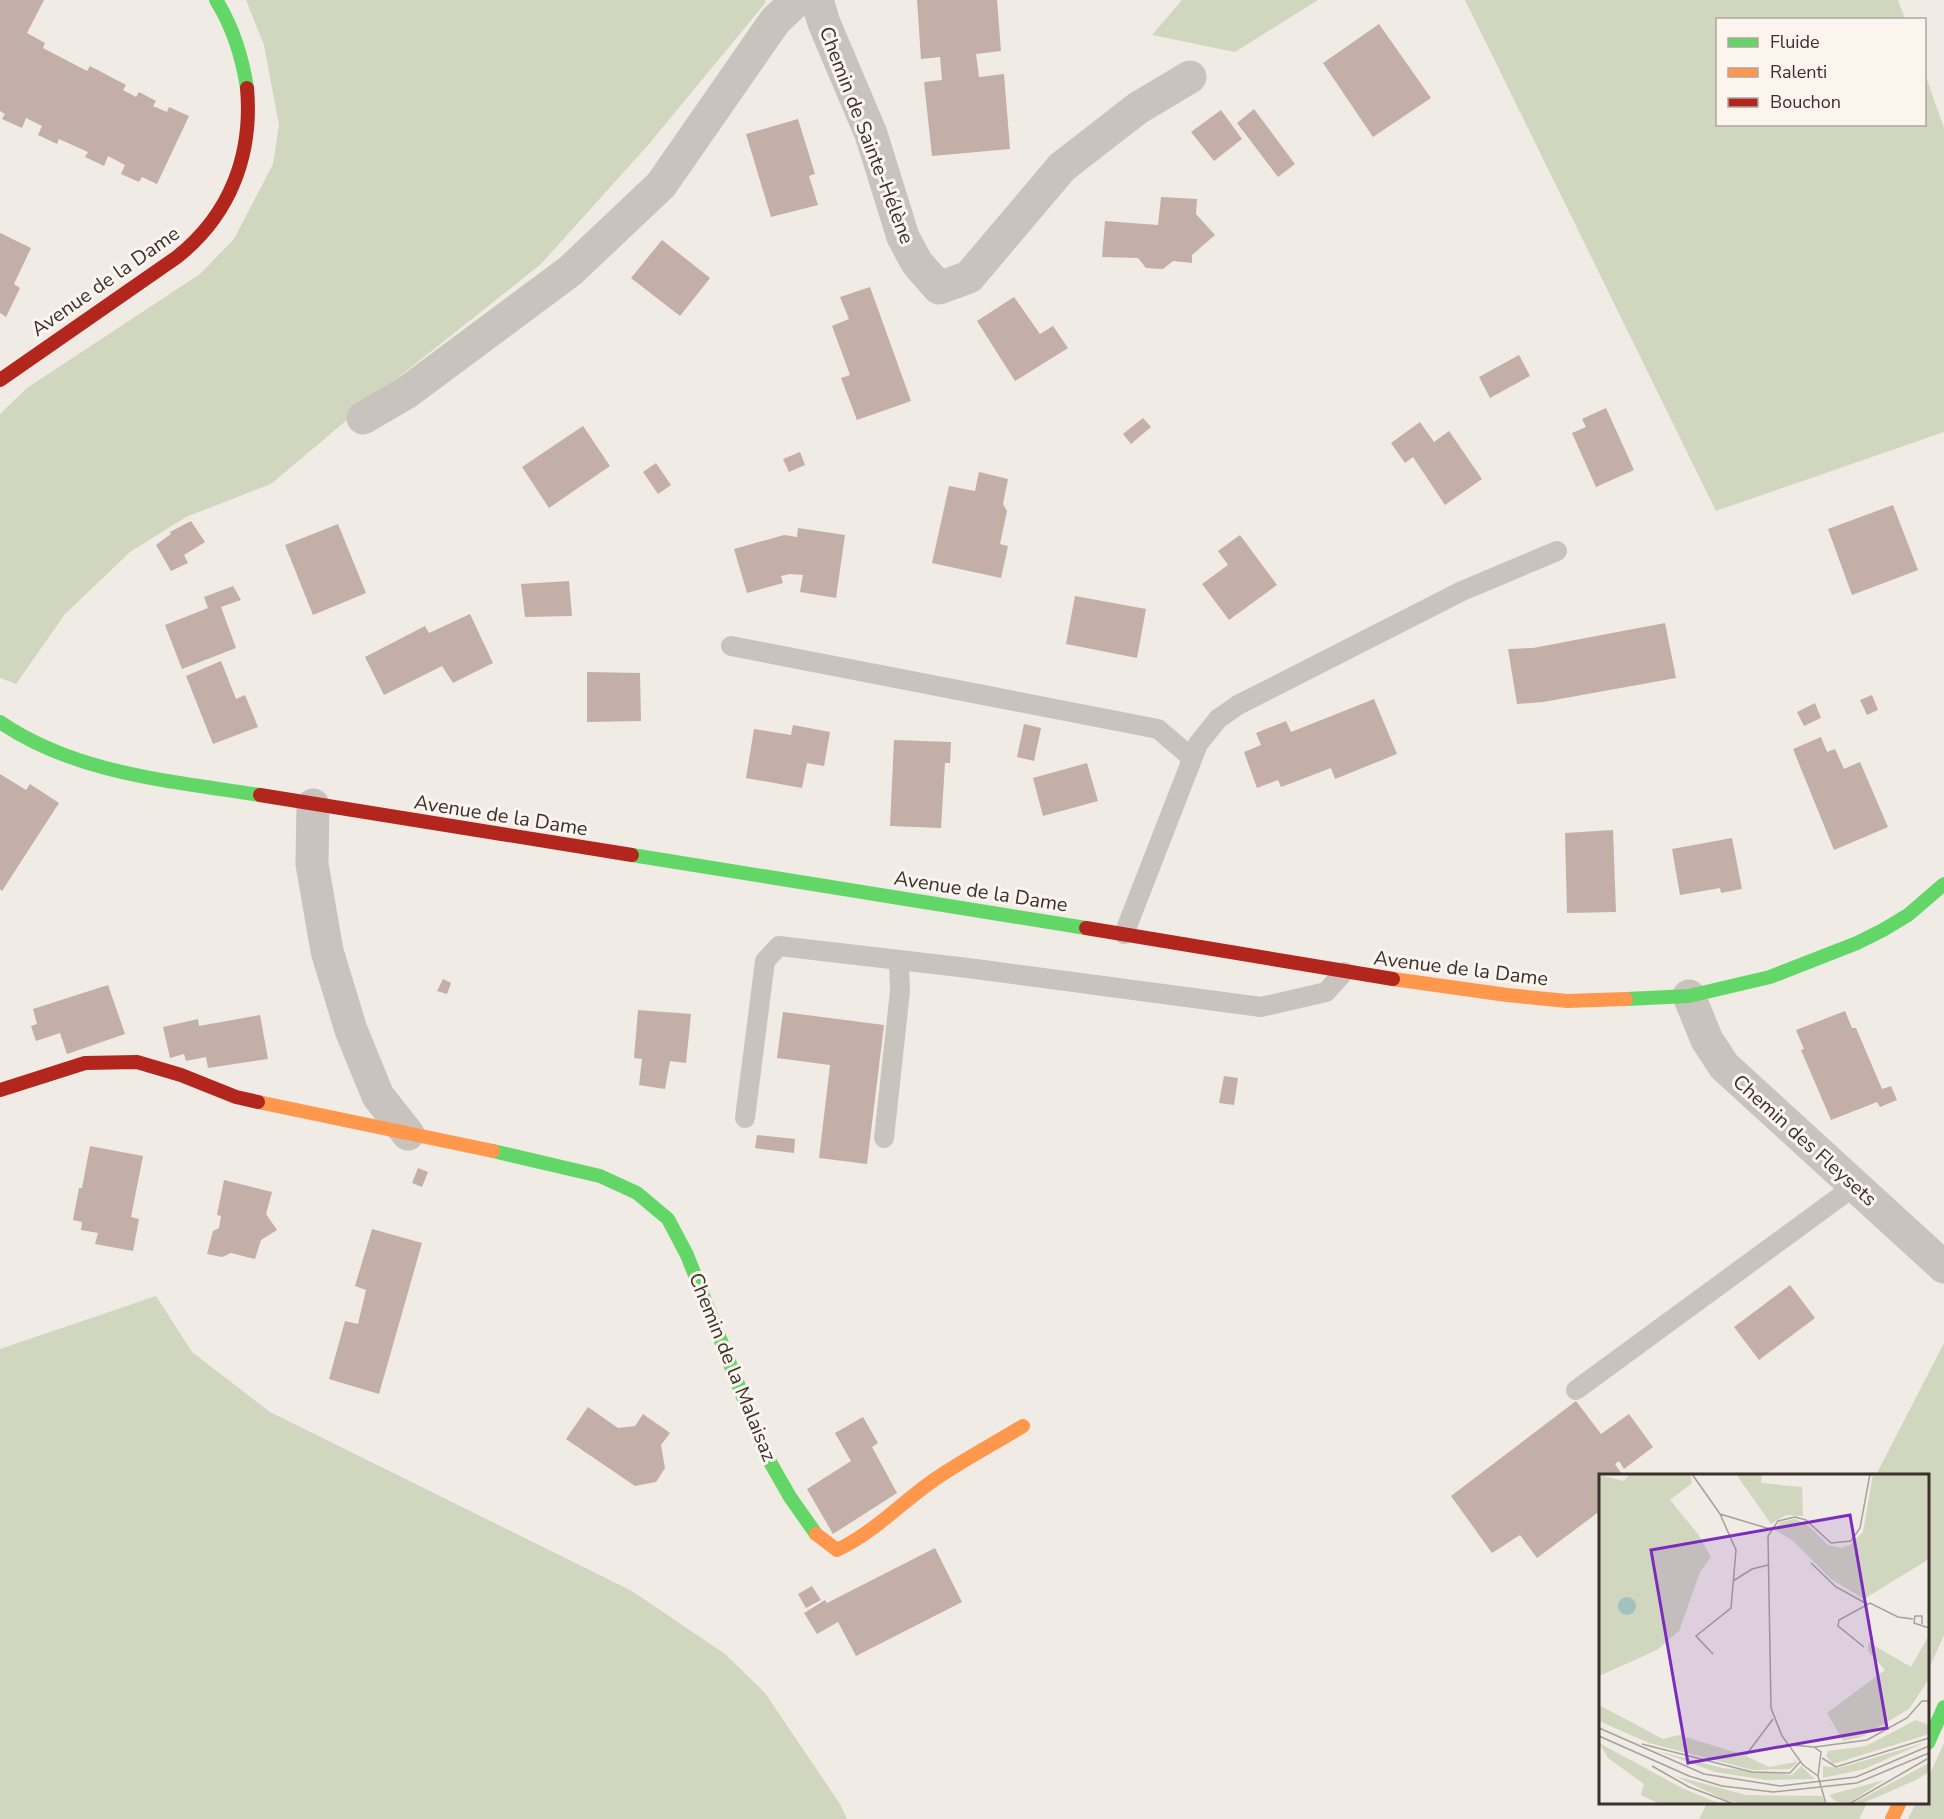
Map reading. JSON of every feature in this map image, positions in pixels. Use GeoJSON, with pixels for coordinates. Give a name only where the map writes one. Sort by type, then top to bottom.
{"type":"FeatureCollection","features":[{"type":"Feature","properties":{"kind":"main road","name":"Avenue de la Dame"},"geometry":{"type":"LineString","coordinates":[[0,380],[180,255],[199,237],[224,207],[244,155],[249,117],[241,54],[232,30],[216,0]]}},
{"type":"Feature","properties":{"kind":"main road","name":"Avenue de la Dame"},"geometry":{"type":"LineString","coordinates":[[0,724],[21,738],[44,748],[139,776],[1124,934],[1344,972],[1567,1001],[1689,996],[1770,977],[1857,943],[1883,930],[1908,915],[1944,884]]}},
{"type":"Feature","properties":{"kind":"main road","name":"Chemin de la Malaisaz"},"geometry":{"type":"LineString","coordinates":[[0,1090],[85,1063],[137,1062],[181,1075],[236,1097],[550,1163],[600,1176],[637,1193],[668,1219],[687,1255],[766,1455],[814,1533],[837,1550],[857,1542],[932,1482],[1023,1426]]}},
{"type":"Feature","properties":{"kind":"main road"},"geometry":{"type":"LineString","coordinates":[[1929,1741],[1944,1707]]}},
{"type":"Feature","properties":{"kind":"main road"},"geometry":{"type":"LineString","coordinates":[[1892,1819],[1900,1804]]}},
{"type":"Feature","properties":{"kind":"street"},"geometry":{"type":"LineString","coordinates":[[363,418],[406,393],[570,271],[661,185],[775,21],[797,0]]}},
{"type":"Feature","properties":{"kind":"street","name":"Chemin de Sainte-Hélène"},"geometry":{"type":"LineString","coordinates":[[817,0],[824,23],[871,134],[903,237],[917,263],[939,288],[969,278],[1062,167],[1138,108],[1190,76]]}},
{"type":"Feature","properties":{"kind":"street"},"geometry":{"type":"LineString","coordinates":[[313,805],[312,864],[327,951],[351,1030],[378,1096],[408,1134]]}},
{"type":"Feature","properties":{"kind":"street","name":"Chemin des Fleysets"},"geometry":{"type":"LineString","coordinates":[[1689,996],[1707,1040],[1724,1066],[1944,1267]]}},
{"type":"Feature","properties":{"kind":"lane"},"geometry":{"type":"LineString","coordinates":[[1124,934],[1198,744],[1218,719],[1238,705],[1462,591],[1557,551]]}},
{"type":"Feature","properties":{"kind":"lane"},"geometry":{"type":"LineString","coordinates":[[731,646],[1158,729],[1192,758]]}},
{"type":"Feature","properties":{"kind":"lane"},"geometry":{"type":"LineString","coordinates":[[745,1118],[765,961],[779,946],[1261,1007],[1326,992],[1344,972]]}},
{"type":"Feature","properties":{"kind":"lane"},"geometry":{"type":"LineString","coordinates":[[884,1138],[900,991],[899,960]]}},
{"type":"Feature","properties":{"kind":"lane"},"geometry":{"type":"LineString","coordinates":[[1576,1390],[1856,1185]]}},
{"type":"Feature","properties":{"kind":"green space"},"geometry":{"type":"Polygon","coordinates":[[[246,0],[765,0],[766,2],[649,144],[541,264],[385,388],[271,484],[186,517],[130,552],[65,614],[16,684],[0,678],[0,414],[27,388],[200,274],[234,239],[273,164],[279,125],[264,45],[246,0]]]}},
{"type":"Feature","properties":{"kind":"green space"},"geometry":{"type":"Polygon","coordinates":[[[1182,0],[1318,0],[1235,52],[1152,35],[1182,0]]]}},
{"type":"Feature","properties":{"kind":"green space"},"geometry":{"type":"Polygon","coordinates":[[[1465,0],[1898,0],[1905,18],[1716,18],[1716,126],[1926,126],[1926,77],[1944,128],[1944,432],[1716,511],[1465,0]]]}},
{"type":"Feature","properties":{"kind":"green space"},"geometry":{"type":"Polygon","coordinates":[[[156,1296],[192,1352],[270,1412],[632,1591],[725,1654],[765,1693],[840,1804],[847,1819],[0,1819],[0,1349],[156,1296]]]}},
{"type":"Feature","properties":{"kind":"green space"},"geometry":{"type":"Polygon","coordinates":[[[1944,1343],[1944,1635],[1929,1669],[1929,1474],[1877,1474],[1944,1343]]]}},
{"type":"Feature","properties":{"kind":"green space"},"geometry":{"type":"Polygon","coordinates":[[[1944,1743],[1944,1819],[1908,1819],[1916,1804],[1929,1804],[1929,1776],[1944,1743]]]}},
{"type":"Feature","properties":{"kind":"green space"},"geometry":{"type":"Polygon","coordinates":[[[1706,1804],[1866,1804],[1859,1819],[1699,1819],[1706,1804]]]}},
{"type":"Feature","properties":{"kind":"building"},"geometry":{"type":"Polygon","coordinates":[[[0,0],[44,0],[27,33],[45,43],[43,48],[87,71],[90,66],[126,85],[123,90],[136,97],[139,92],[156,101],[153,106],[167,112],[169,107],[189,116],[157,184],[142,177],[139,182],[121,174],[125,165],[108,156],[104,166],[85,157],[88,152],[59,139],[57,144],[38,135],[42,126],[26,118],[22,128],[2,119],[5,114],[0,111],[0,0]]]}},
{"type":"Feature","properties":{"kind":"building"},"geometry":{"type":"Polygon","coordinates":[[[917,0],[997,0],[1001,51],[976,54],[979,77],[1004,74],[1010,149],[932,156],[924,82],[942,80],[940,57],[921,59],[917,0]]]}},
{"type":"Feature","properties":{"kind":"building"},"geometry":{"type":"Polygon","coordinates":[[[1379,24],[1431,98],[1373,137],[1323,63],[1379,24]]]}},
{"type":"Feature","properties":{"kind":"building"},"geometry":{"type":"Polygon","coordinates":[[[1254,109],[1295,164],[1278,177],[1237,123],[1254,109]]]}},
{"type":"Feature","properties":{"kind":"building"},"geometry":{"type":"Polygon","coordinates":[[[1221,110],[1242,139],[1214,161],[1191,132],[1221,110]]]}},
{"type":"Feature","properties":{"kind":"building"},"geometry":{"type":"Polygon","coordinates":[[[798,119],[815,174],[809,176],[818,205],[771,217],[746,134],[798,119]]]}},
{"type":"Feature","properties":{"kind":"building"},"geometry":{"type":"Polygon","coordinates":[[[1161,197],[1197,199],[1196,214],[1215,235],[1192,255],[1192,263],[1173,261],[1163,269],[1146,268],[1138,258],[1102,257],[1105,221],[1158,225],[1161,197]]]}},
{"type":"Feature","properties":{"kind":"building"},"geometry":{"type":"Polygon","coordinates":[[[0,233],[31,248],[14,284],[20,288],[6,317],[0,313],[0,233]]]}},
{"type":"Feature","properties":{"kind":"building"},"geometry":{"type":"Polygon","coordinates":[[[662,240],[710,278],[680,316],[631,278],[662,240]]]}},
{"type":"Feature","properties":{"kind":"building"},"geometry":{"type":"Polygon","coordinates":[[[870,287],[911,401],[857,420],[841,378],[850,375],[832,326],[849,319],[840,297],[870,287]]]}},
{"type":"Feature","properties":{"kind":"building"},"geometry":{"type":"Polygon","coordinates":[[[1014,297],[1040,334],[1053,326],[1068,348],[1015,381],[977,321],[1014,297]]]}},
{"type":"Feature","properties":{"kind":"building"},"geometry":{"type":"Polygon","coordinates":[[[1519,355],[1530,376],[1490,398],[1479,377],[1519,355]]]}},
{"type":"Feature","properties":{"kind":"building"},"geometry":{"type":"Polygon","coordinates":[[[1606,408],[1634,470],[1596,487],[1572,433],[1586,427],[1582,419],[1606,408]]]}},
{"type":"Feature","properties":{"kind":"building"},"geometry":{"type":"Polygon","coordinates":[[[1143,418],[1151,427],[1131,444],[1123,434],[1143,418]]]}},
{"type":"Feature","properties":{"kind":"building"},"geometry":{"type":"Polygon","coordinates":[[[1420,422],[1434,442],[1449,431],[1482,479],[1445,505],[1413,457],[1405,463],[1391,443],[1420,422]]]}},
{"type":"Feature","properties":{"kind":"building"},"geometry":{"type":"Polygon","coordinates":[[[583,426],[610,466],[549,508],[522,467],[583,426]]]}},
{"type":"Feature","properties":{"kind":"building"},"geometry":{"type":"Polygon","coordinates":[[[800,452],[805,465],[789,472],[783,459],[800,452]]]}},
{"type":"Feature","properties":{"kind":"building"},"geometry":{"type":"Polygon","coordinates":[[[656,463],[671,485],[658,494],[643,472],[656,463]]]}},
{"type":"Feature","properties":{"kind":"building"},"geometry":{"type":"Polygon","coordinates":[[[979,472],[1008,479],[1003,504],[1007,511],[1000,544],[1008,546],[1001,578],[932,563],[949,486],[975,491],[979,472]]]}},
{"type":"Feature","properties":{"kind":"building"},"geometry":{"type":"Polygon","coordinates":[[[1893,505],[1918,570],[1852,595],[1828,529],[1893,505]]]}},
{"type":"Feature","properties":{"kind":"building"},"geometry":{"type":"Polygon","coordinates":[[[191,521],[205,542],[184,555],[188,563],[171,571],[156,545],[171,534],[170,532],[191,521]]]}},
{"type":"Feature","properties":{"kind":"building"},"geometry":{"type":"Polygon","coordinates":[[[338,524],[366,593],[313,615],[285,545],[338,524]]]}},
{"type":"Feature","properties":{"kind":"building"},"geometry":{"type":"Polygon","coordinates":[[[798,528],[845,535],[836,598],[800,592],[803,575],[790,574],[781,576],[783,583],[747,593],[734,549],[784,535],[797,537],[798,528]]]}},
{"type":"Feature","properties":{"kind":"building"},"geometry":{"type":"Polygon","coordinates":[[[1240,535],[1277,585],[1229,620],[1202,584],[1228,565],[1218,551],[1240,535]]]}},
{"type":"Feature","properties":{"kind":"building"},"geometry":{"type":"Polygon","coordinates":[[[569,581],[572,616],[525,617],[521,584],[569,581]]]}},
{"type":"Feature","properties":{"kind":"building"},"geometry":{"type":"Polygon","coordinates":[[[233,586],[241,600],[221,607],[236,648],[182,669],[165,625],[208,608],[204,597],[233,586]]]}},
{"type":"Feature","properties":{"kind":"building"},"geometry":{"type":"Polygon","coordinates":[[[1075,596],[1146,609],[1137,658],[1066,644],[1075,596]]]}},
{"type":"Feature","properties":{"kind":"building"},"geometry":{"type":"Polygon","coordinates":[[[470,614],[493,663],[453,683],[442,666],[384,695],[365,657],[425,626],[429,633],[470,614]]]}},
{"type":"Feature","properties":{"kind":"building"},"geometry":{"type":"Polygon","coordinates":[[[1665,623],[1676,678],[1543,702],[1517,704],[1508,649],[1533,648],[1665,623]]]}},
{"type":"Feature","properties":{"kind":"building"},"geometry":{"type":"Polygon","coordinates":[[[221,661],[236,699],[245,695],[258,727],[213,744],[186,676],[221,661]]]}},
{"type":"Feature","properties":{"kind":"building"},"geometry":{"type":"Polygon","coordinates":[[[587,672],[640,673],[641,721],[587,722],[587,672]]]}},
{"type":"Feature","properties":{"kind":"building"},"geometry":{"type":"Polygon","coordinates":[[[1872,695],[1878,710],[1867,715],[1860,700],[1872,695]]]}},
{"type":"Feature","properties":{"kind":"building"},"geometry":{"type":"Polygon","coordinates":[[[1374,699],[1397,754],[1335,779],[1331,768],[1281,787],[1278,780],[1257,788],[1244,752],[1261,745],[1256,733],[1286,721],[1291,732],[1374,699]]]}},
{"type":"Feature","properties":{"kind":"building"},"geometry":{"type":"Polygon","coordinates":[[[1815,703],[1821,718],[1804,726],[1797,712],[1815,703]]]}},
{"type":"Feature","properties":{"kind":"building"},"geometry":{"type":"Polygon","coordinates":[[[1024,724],[1041,728],[1034,761],[1017,757],[1024,724]]]}},
{"type":"Feature","properties":{"kind":"building"},"geometry":{"type":"Polygon","coordinates":[[[793,725],[830,732],[824,766],[807,763],[802,788],[746,778],[754,729],[791,735],[793,725]]]}},
{"type":"Feature","properties":{"kind":"building"},"geometry":{"type":"Polygon","coordinates":[[[1821,737],[1827,752],[1835,749],[1844,769],[1860,762],[1888,827],[1834,850],[1793,749],[1821,737]]]}},
{"type":"Feature","properties":{"kind":"building"},"geometry":{"type":"Polygon","coordinates":[[[894,740],[951,742],[950,763],[945,763],[941,828],[890,826],[894,740]]]}},
{"type":"Feature","properties":{"kind":"building"},"geometry":{"type":"Polygon","coordinates":[[[1087,763],[1098,801],[1043,816],[1033,778],[1087,763]]]}},
{"type":"Feature","properties":{"kind":"building"},"geometry":{"type":"Polygon","coordinates":[[[0,774],[26,790],[30,784],[59,803],[2,891],[0,889],[0,774]]]}},
{"type":"Feature","properties":{"kind":"building"},"geometry":{"type":"Polygon","coordinates":[[[1613,830],[1616,912],[1567,913],[1565,833],[1613,830]]]}},
{"type":"Feature","properties":{"kind":"building"},"geometry":{"type":"Polygon","coordinates":[[[1732,838],[1742,889],[1721,893],[1720,888],[1680,895],[1672,849],[1732,838]]]}},
{"type":"Feature","properties":{"kind":"building"},"geometry":{"type":"Polygon","coordinates":[[[443,979],[451,983],[447,994],[437,991],[443,979]]]}},
{"type":"Feature","properties":{"kind":"building"},"geometry":{"type":"Polygon","coordinates":[[[108,985],[125,1034],[67,1054],[60,1033],[36,1041],[31,1026],[37,1024],[33,1009],[108,985]]]}},
{"type":"Feature","properties":{"kind":"building"},"geometry":{"type":"Polygon","coordinates":[[[638,1010],[691,1014],[686,1063],[670,1061],[665,1089],[639,1085],[642,1059],[634,1058],[638,1010]]]}},
{"type":"Feature","properties":{"kind":"building"},"geometry":{"type":"Polygon","coordinates":[[[1845,1011],[1852,1028],[1856,1028],[1882,1089],[1891,1086],[1897,1100],[1880,1107],[1877,1102],[1831,1120],[1801,1050],[1804,1049],[1796,1030],[1845,1011]]]}},
{"type":"Feature","properties":{"kind":"building"},"geometry":{"type":"Polygon","coordinates":[[[783,1012],[884,1025],[867,1164],[819,1158],[830,1065],[777,1058],[783,1012]]]}},
{"type":"Feature","properties":{"kind":"building"},"geometry":{"type":"Polygon","coordinates":[[[260,1015],[268,1059],[208,1068],[206,1057],[186,1061],[184,1054],[170,1058],[163,1027],[198,1019],[199,1026],[260,1015]]]}},
{"type":"Feature","properties":{"kind":"building"},"geometry":{"type":"Polygon","coordinates":[[[1224,1076],[1238,1078],[1234,1105],[1219,1103],[1224,1076]]]}},
{"type":"Feature","properties":{"kind":"building"},"geometry":{"type":"Polygon","coordinates":[[[757,1135],[795,1139],[794,1153],[755,1148],[757,1135]]]}},
{"type":"Feature","properties":{"kind":"building"},"geometry":{"type":"Polygon","coordinates":[[[90,1146],[143,1156],[131,1217],[139,1219],[133,1251],[95,1244],[98,1233],[81,1230],[82,1222],[73,1220],[90,1146]]]}},
{"type":"Feature","properties":{"kind":"building"},"geometry":{"type":"Polygon","coordinates":[[[418,1168],[428,1172],[422,1187],[412,1183],[418,1168]]]}},
{"type":"Feature","properties":{"kind":"building"},"geometry":{"type":"Polygon","coordinates":[[[224,1180],[272,1192],[266,1214],[277,1230],[261,1240],[255,1259],[231,1253],[222,1257],[207,1254],[213,1231],[219,1228],[221,1216],[217,1215],[224,1180]]]}},
{"type":"Feature","properties":{"kind":"building"},"geometry":{"type":"Polygon","coordinates":[[[372,1229],[422,1243],[379,1394],[329,1379],[345,1321],[358,1324],[366,1290],[355,1286],[372,1229]]]}},
{"type":"Feature","properties":{"kind":"building"},"geometry":{"type":"Polygon","coordinates":[[[1790,1285],[1815,1318],[1759,1360],[1734,1327],[1790,1285]]]}},
{"type":"Feature","properties":{"kind":"building"},"geometry":{"type":"Polygon","coordinates":[[[1576,1401],[1601,1434],[1629,1414],[1653,1447],[1624,1469],[1619,1461],[1615,1464],[1622,1474],[1599,1474],[1599,1512],[1537,1558],[1520,1535],[1492,1553],[1451,1496],[1576,1401]]]}},
{"type":"Feature","properties":{"kind":"building"},"geometry":{"type":"Polygon","coordinates":[[[588,1407],[618,1428],[635,1426],[643,1414],[670,1433],[661,1445],[665,1468],[656,1482],[635,1486],[566,1439],[588,1407]]]}},
{"type":"Feature","properties":{"kind":"building"},"geometry":{"type":"Polygon","coordinates":[[[863,1417],[878,1443],[872,1447],[897,1493],[833,1534],[807,1489],[851,1461],[835,1433],[863,1417]]]}},
{"type":"Feature","properties":{"kind":"building"},"geometry":{"type":"Polygon","coordinates":[[[935,1548],[962,1602],[856,1656],[838,1622],[817,1634],[804,1613],[825,1600],[827,1603],[935,1548]]]}},
{"type":"Feature","properties":{"kind":"building"},"geometry":{"type":"Polygon","coordinates":[[[812,1586],[821,1600],[806,1608],[798,1594],[812,1586]]]}},
{"type":"Feature","properties":{"kind":"traffic: fast"},"geometry":{"type":"LineString","coordinates":[[216,0],[236,42],[247,88]]}},
{"type":"Feature","properties":{"kind":"traffic: fast"},"geometry":{"type":"LineString","coordinates":[[0,722],[29,739],[92,764],[125,773],[260,795]]}},
{"type":"Feature","properties":{"kind":"traffic: fast"},"geometry":{"type":"LineString","coordinates":[[632,855],[1086,928]]}},
{"type":"Feature","properties":{"kind":"traffic: fast"},"geometry":{"type":"LineString","coordinates":[[1626,999],[1689,996],[1770,977],[1857,943],[1883,930],[1908,915],[1944,884]]}},
{"type":"Feature","properties":{"kind":"traffic: fast"},"geometry":{"type":"LineString","coordinates":[[493,1151],[600,1176],[637,1193],[668,1219],[687,1255],[766,1455],[790,1497],[816,1534]]}},
{"type":"Feature","properties":{"kind":"traffic: fast"},"geometry":{"type":"LineString","coordinates":[[1929,1741],[1944,1707]]}},
{"type":"Feature","properties":{"kind":"traffic: slow"},"geometry":{"type":"LineString","coordinates":[[1393,979],[1567,1001],[1626,999]]}},
{"type":"Feature","properties":{"kind":"traffic: slow"},"geometry":{"type":"LineString","coordinates":[[258,1102],[493,1151]]}},
{"type":"Feature","properties":{"kind":"traffic: slow"},"geometry":{"type":"LineString","coordinates":[[816,1534],[837,1550],[874,1527],[942,1474],[1023,1426]]}},
{"type":"Feature","properties":{"kind":"traffic: slow"},"geometry":{"type":"LineString","coordinates":[[1892,1819],[1899,1804]]}},
{"type":"Feature","properties":{"kind":"traffic: jam"},"geometry":{"type":"LineString","coordinates":[[0,380],[177,257],[211,222],[224,203],[241,160],[246,137],[247,88]]}},
{"type":"Feature","properties":{"kind":"traffic: jam"},"geometry":{"type":"LineString","coordinates":[[260,795],[632,855]]}},
{"type":"Feature","properties":{"kind":"traffic: jam"},"geometry":{"type":"LineString","coordinates":[[1086,928],[1393,979]]}},
{"type":"Feature","properties":{"kind":"traffic: jam"},"geometry":{"type":"LineString","coordinates":[[0,1090],[85,1063],[137,1062],[181,1075],[236,1097],[258,1102]]}}]}
